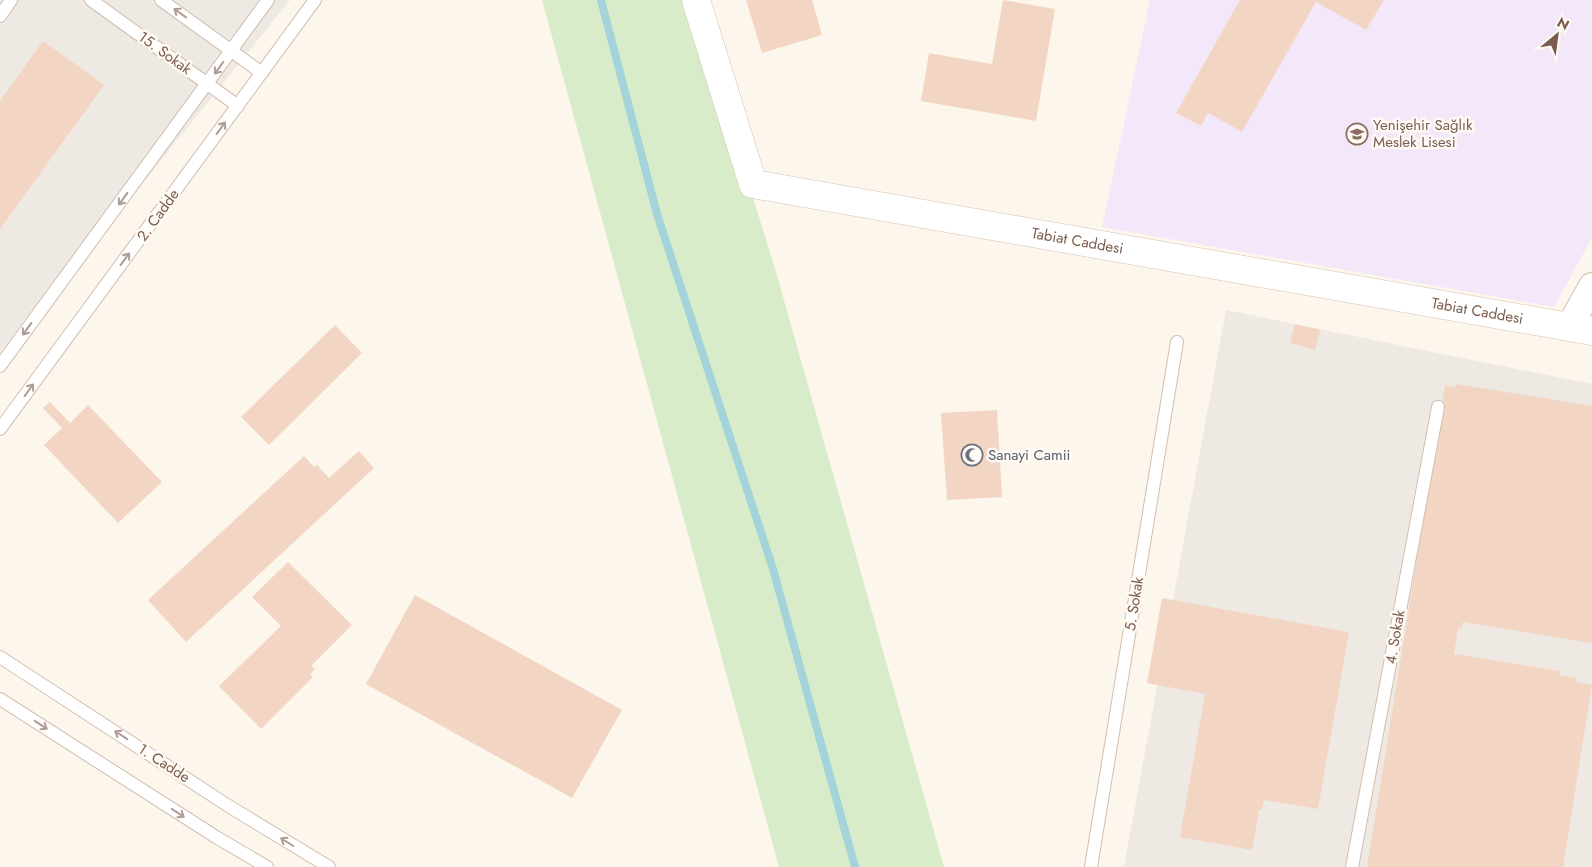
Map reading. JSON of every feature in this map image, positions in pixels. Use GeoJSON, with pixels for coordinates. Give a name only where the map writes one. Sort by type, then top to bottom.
{"type":"FeatureCollection","features":[{"type":"Feature","properties":{"kind":"street","name":"Tabiat Caddesi"},"geometry":{"type":"LineString","coordinates":[[696,0],[752,184],[1581,329]]}},
{"type":"Feature","properties":{"kind":"street"},"geometry":{"type":"LineString","coordinates":[[1581,329],[1592,286]]}},
{"type":"Feature","properties":{"kind":"lane"},"geometry":{"type":"LineString","coordinates":[[0,16],[11,0]]}},
{"type":"Feature","properties":{"kind":"lane","name":"15. Sokak"},"geometry":{"type":"LineString","coordinates":[[92,0],[238,106]]}},
{"type":"Feature","properties":{"kind":"lane"},"geometry":{"type":"LineString","coordinates":[[161,0],[262,72]]}},
{"type":"Feature","properties":{"kind":"lane"},"geometry":{"type":"LineString","coordinates":[[0,366],[268,0]]}},
{"type":"Feature","properties":{"kind":"lane","name":"2. Cadde"},"geometry":{"type":"LineString","coordinates":[[0,429],[315,0]]}},
{"type":"Feature","properties":{"kind":"lane","name":"5. Sokak"},"geometry":{"type":"LineString","coordinates":[[1091,867],[1177,342]]}},
{"type":"Feature","properties":{"kind":"lane","name":"4. Sokak"},"geometry":{"type":"LineString","coordinates":[[1352,867],[1438,407]]}},
{"type":"Feature","properties":{"kind":"lane","name":"1. Cadde"},"geometry":{"type":"LineString","coordinates":[[0,657],[227,804],[329,867]]}},
{"type":"Feature","properties":{"kind":"lane"},"geometry":{"type":"LineString","coordinates":[[0,699],[216,837],[267,867]]}},
{"type":"Feature","properties":{"kind":"shaded area"},"geometry":{"type":"Polygon","coordinates":[[[0,0],[290,0],[0,361],[0,0]]]}},
{"type":"Feature","properties":{"kind":"shaded area","name":"Yenişehir Sağlık Meslek Lisesi"},"geometry":{"type":"Polygon","coordinates":[[[1150,0],[1592,0],[1592,238],[1554,307],[1102,227],[1150,0]]]}},
{"type":"Feature","properties":{"kind":"shaded area"},"geometry":{"type":"Polygon","coordinates":[[[1226,310],[1592,384],[1592,867],[1124,867],[1226,310]]]}},
{"type":"Feature","properties":{"kind":"green space"},"geometry":{"type":"Polygon","coordinates":[[[542,0],[692,0],[776,272],[944,867],[779,867],[542,0]]]}},
{"type":"Feature","properties":{"kind":"building"},"geometry":{"type":"Polygon","coordinates":[[[746,0],[812,0],[822,35],[762,53],[746,0]]]}},
{"type":"Feature","properties":{"kind":"building"},"geometry":{"type":"Polygon","coordinates":[[[1003,0],[1055,9],[1036,121],[921,101],[929,53],[992,64],[1003,0]]]}},
{"type":"Feature","properties":{"kind":"building"},"geometry":{"type":"Polygon","coordinates":[[[1240,0],[1384,0],[1366,30],[1316,2],[1242,132],[1208,113],[1201,126],[1176,113],[1240,0]]]}},
{"type":"Feature","properties":{"kind":"building"},"geometry":{"type":"Polygon","coordinates":[[[43,41],[104,85],[0,229],[0,101],[43,41]]]}},
{"type":"Feature","properties":{"kind":"building"},"geometry":{"type":"Polygon","coordinates":[[[1295,324],[1320,330],[1315,350],[1290,343],[1295,324]]]}},
{"type":"Feature","properties":{"kind":"building"},"geometry":{"type":"Polygon","coordinates":[[[335,325],[362,353],[269,445],[241,417],[335,325]]]}},
{"type":"Feature","properties":{"kind":"building"},"geometry":{"type":"Polygon","coordinates":[[[1456,384],[1592,406],[1592,643],[1463,622],[1461,629],[1458,628],[1454,654],[1560,671],[1559,675],[1577,678],[1576,682],[1592,685],[1563,867],[1367,867],[1445,385],[1455,387],[1456,384]]]}},
{"type":"Feature","properties":{"kind":"building"},"geometry":{"type":"Polygon","coordinates":[[[50,402],[70,423],[88,405],[162,482],[118,523],[44,445],[62,428],[43,408],[50,402]]]}},
{"type":"Feature","properties":{"kind":"building","name":"Sanayi Camii"},"geometry":{"type":"Polygon","coordinates":[[[997,410],[1002,497],[947,500],[941,413],[997,410]]]}},
{"type":"Feature","properties":{"kind":"building"},"geometry":{"type":"Polygon","coordinates":[[[359,451],[374,468],[186,642],[148,600],[304,456],[314,467],[317,465],[329,478],[359,451]]]}},
{"type":"Feature","properties":{"kind":"building"},"geometry":{"type":"Polygon","coordinates":[[[288,562],[352,625],[311,666],[315,669],[310,674],[313,677],[261,729],[219,686],[281,626],[252,597],[288,562]]]}},
{"type":"Feature","properties":{"kind":"building"},"geometry":{"type":"Polygon","coordinates":[[[415,595],[622,710],[572,798],[366,684],[415,595]]]}},
{"type":"Feature","properties":{"kind":"building"},"geometry":{"type":"Polygon","coordinates":[[[1162,598],[1349,632],[1318,809],[1264,800],[1262,810],[1259,810],[1252,850],[1180,837],[1205,694],[1147,683],[1162,598]]]}},
{"type":"Feature","properties":{"kind":"waterway"},"geometry":{"type":"LineString","coordinates":[[601,0],[657,214],[773,569],[855,867]]}},
{"type":"Feature","properties":{"kind":"place","name":"Yenişehir Sağlık Meslek Lisesi"},"geometry":{"type":"Point","coordinates":[1357,134]}},
{"type":"Feature","properties":{"kind":"place","name":"Sanayi Camii"},"geometry":{"type":"Point","coordinates":[972,455]}}]}
